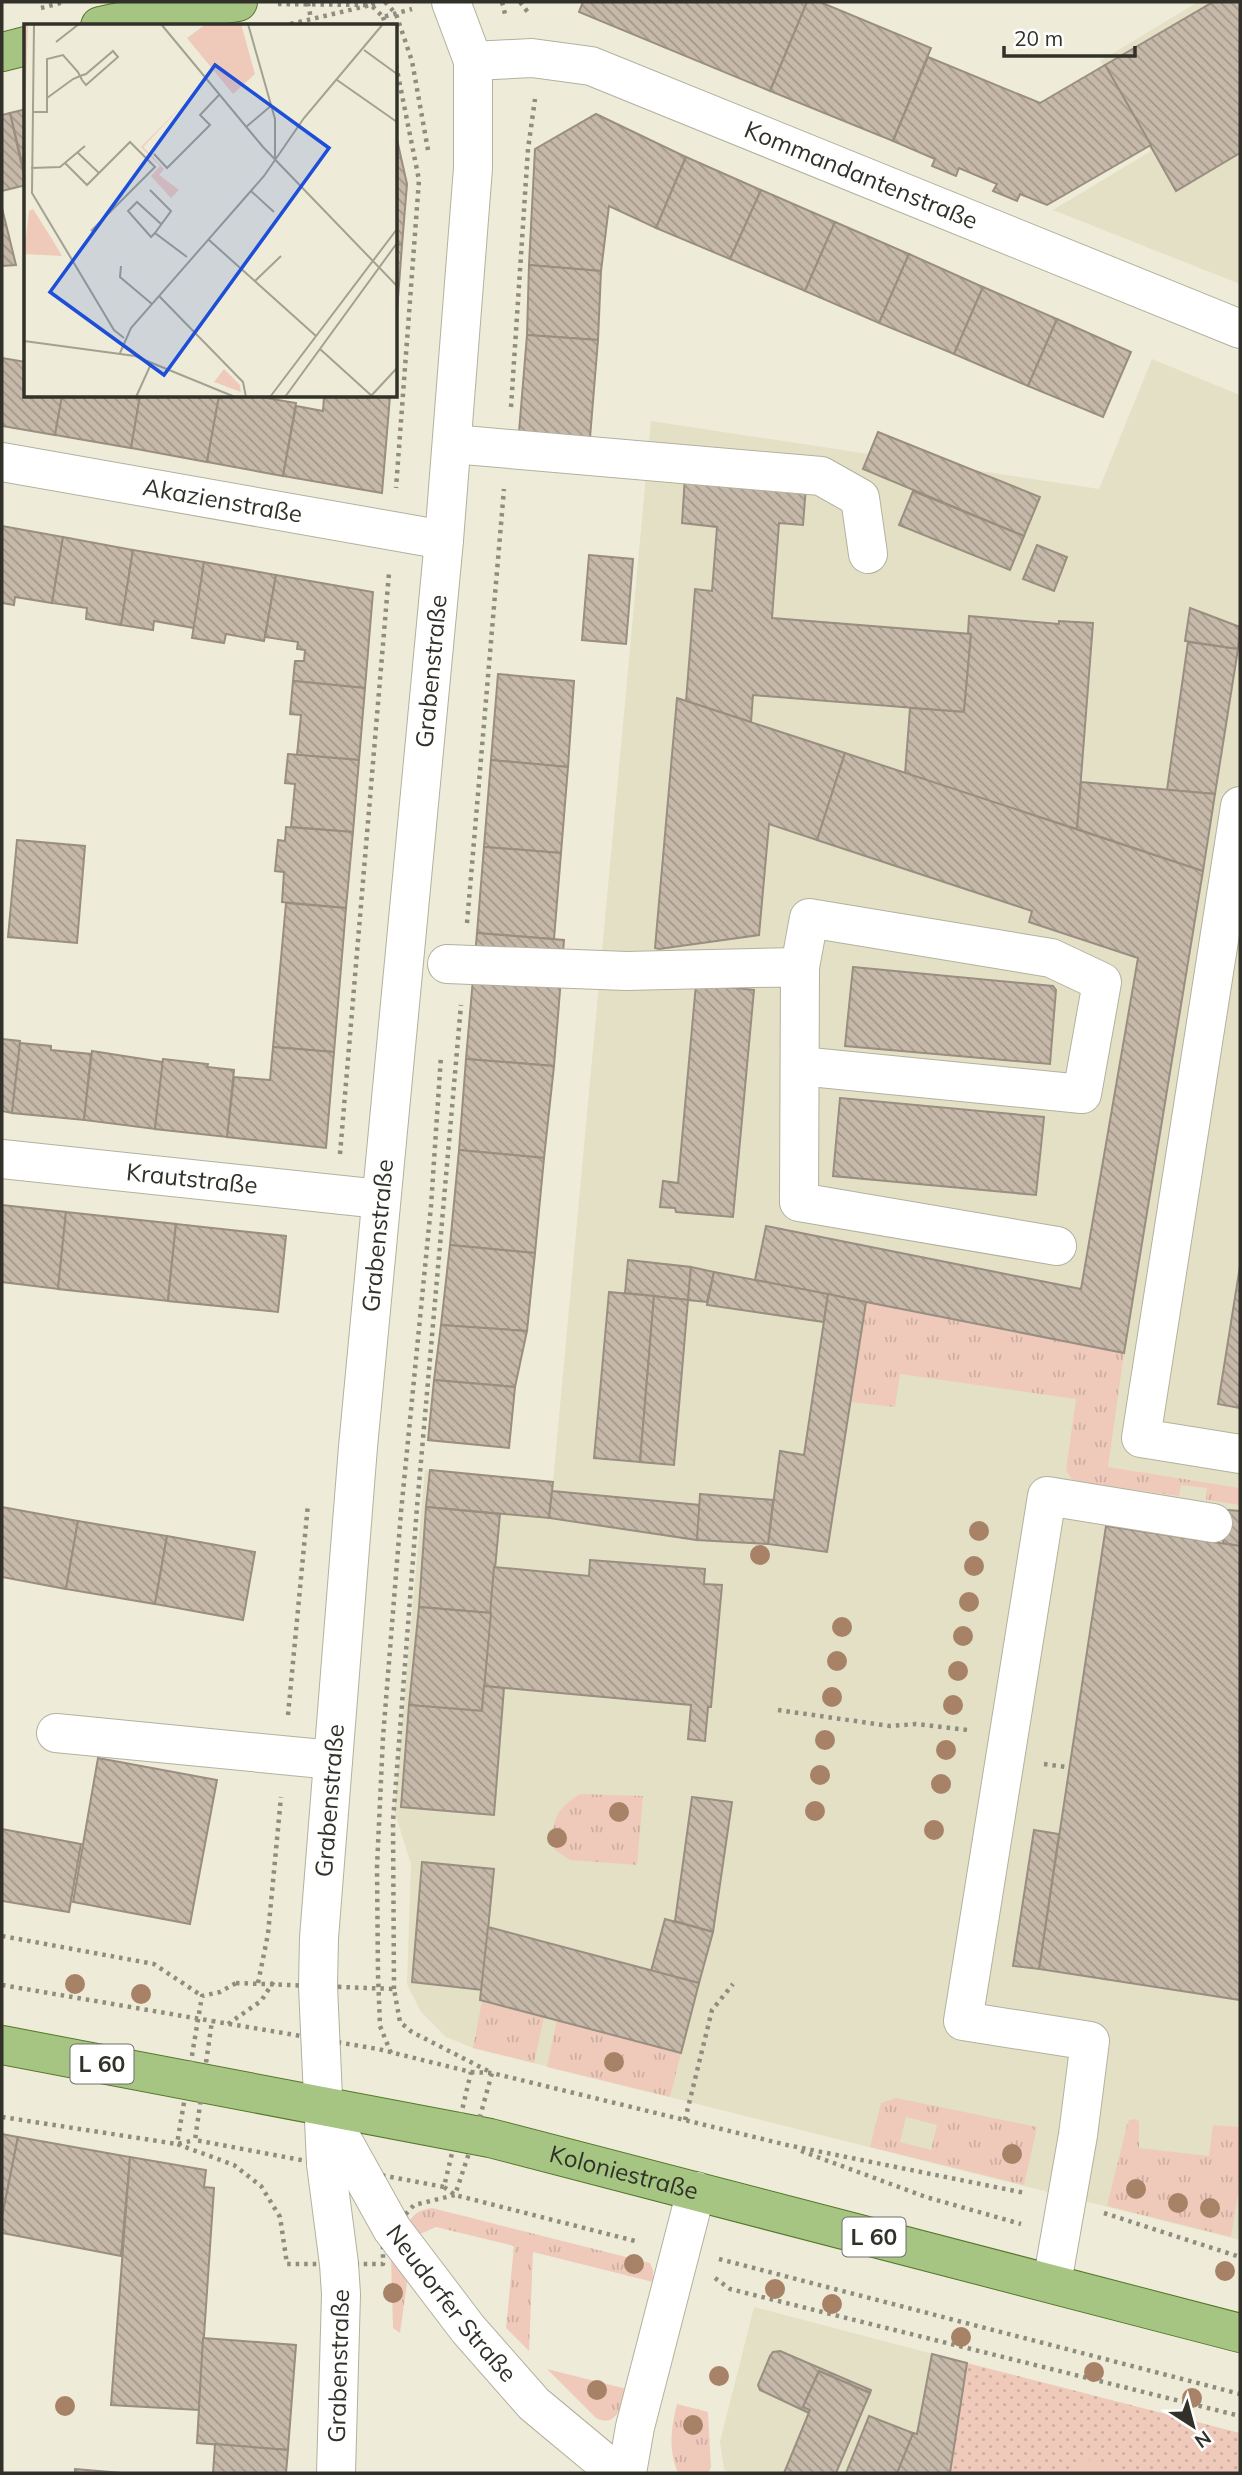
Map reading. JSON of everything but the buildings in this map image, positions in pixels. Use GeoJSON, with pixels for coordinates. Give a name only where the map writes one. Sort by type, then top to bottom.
{"type":"FeatureCollection","features":[{"type":"Feature","properties":{"kind":"main road"},"geometry":{"type":"LineString","coordinates":[[105,24],[145,9],[235,2]]}},
{"type":"Feature","properties":{"kind":"main road"},"geometry":{"type":"LineString","coordinates":[[2,52],[24,46]]}},
{"type":"Feature","properties":{"kind":"main road","name":"Koloniestraße"},"geometry":{"type":"LineString","coordinates":[[2,2045],[490,2138],[1240,2333]]}},
{"type":"Feature","properties":{"kind":"street","name":"Grabenstraße"},"geometry":{"type":"LineString","coordinates":[[336,2473],[341,2294],[326,2164],[318,1986],[319,1938],[380,1199],[444,540],[473,168],[473,61],[436,4]]}},
{"type":"Feature","properties":{"kind":"street","name":"Kommandantenstraße"},"geometry":{"type":"LineString","coordinates":[[473,61],[532,58],[591,66],[1240,329]]}},
{"type":"Feature","properties":{"kind":"street"},"geometry":{"type":"LineString","coordinates":[[452,444],[821,476],[860,498],[868,554]]}},
{"type":"Feature","properties":{"kind":"street","name":"Akazienstraße"},"geometry":{"type":"LineString","coordinates":[[2,462],[444,540]]}},
{"type":"Feature","properties":{"kind":"street"},"geometry":{"type":"LineString","coordinates":[[1240,806],[1141,1438],[1240,1454]]}},
{"type":"Feature","properties":{"kind":"street"},"geometry":{"type":"LineString","coordinates":[[800,1066],[1082,1094],[1102,982],[1051,958],[809,918],[800,967],[799,1202],[1057,1246]]}},
{"type":"Feature","properties":{"kind":"street"},"geometry":{"type":"LineString","coordinates":[[447,964],[626,971],[800,967]]}},
{"type":"Feature","properties":{"kind":"street","name":"Krautstraße"},"geometry":{"type":"LineString","coordinates":[[2,1159],[380,1199]]}},
{"type":"Feature","properties":{"kind":"street"},"geometry":{"type":"LineString","coordinates":[[1052,2283],[1078,2135],[1090,2041],[963,2021],[1047,1496],[1213,1523]]}},
{"type":"Feature","properties":{"kind":"street"},"geometry":{"type":"LineString","coordinates":[[56,1733],[333,1760]]}},
{"type":"Feature","properties":{"kind":"street","name":"Neudorfer Straße"},"geometry":{"type":"LineString","coordinates":[[323,2106],[392,2229],[468,2329],[534,2404],[617,2473]]}},
{"type":"Feature","properties":{"kind":"street"},"geometry":{"type":"LineString","coordinates":[[627,2473],[635,2427],[696,2191]]}},
{"type":"Feature","properties":{"kind":"path"},"geometry":{"type":"LineString","coordinates":[[235,2],[371,5],[383,17],[385,24]]}},
{"type":"Feature","properties":{"kind":"path"},"geometry":{"type":"LineString","coordinates":[[290,24],[378,2]]}},
{"type":"Feature","properties":{"kind":"path"},"geometry":{"type":"LineString","coordinates":[[308,3],[311,19]]}},
{"type":"Feature","properties":{"kind":"path"},"geometry":{"type":"LineString","coordinates":[[383,17],[436,4]]}},
{"type":"Feature","properties":{"kind":"path"},"geometry":{"type":"LineString","coordinates":[[337,1194],[393,531],[419,180],[397,70]]}},
{"type":"Feature","properties":{"kind":"path"},"geometry":{"type":"LineString","coordinates":[[391,2053],[380,2026],[378,1975],[377,1867],[383,1737],[442,1044]]}},
{"type":"Feature","properties":{"kind":"path"},"geometry":{"type":"LineString","coordinates":[[258,1983],[268,1934],[309,1496]]}},
{"type":"Feature","properties":{"kind":"path"},"geometry":{"type":"LineString","coordinates":[[778,1710],[890,1726],[916,1724],[1009,1735],[1035,1763],[1066,1767]]}},
{"type":"Feature","properties":{"kind":"path"},"geometry":{"type":"LineString","coordinates":[[2,1936],[154,1964],[202,1996]]}},
{"type":"Feature","properties":{"kind":"path"},"geometry":{"type":"LineString","coordinates":[[685,2120],[712,2010],[733,1984]]}},
{"type":"Feature","properties":{"kind":"path"},"geometry":{"type":"LineString","coordinates":[[2,1985],[212,2021]]}},
{"type":"Feature","properties":{"kind":"path"},"geometry":{"type":"LineString","coordinates":[[471,2072],[492,2073],[787,2145],[1062,2218],[1240,2257]]}},
{"type":"Feature","properties":{"kind":"path"},"geometry":{"type":"LineString","coordinates":[[2,2117],[177,2144],[195,2140]]}},
{"type":"Feature","properties":{"kind":"path"},"geometry":{"type":"LineString","coordinates":[[787,2145],[926,2197],[1062,2218]]}},
{"type":"Feature","properties":{"kind":"path"},"geometry":{"type":"LineString","coordinates":[[444,2187],[455,2195],[680,2253],[733,2261],[1240,2394]]}},
{"type":"Feature","properties":{"kind":"path"},"geometry":{"type":"LineString","coordinates":[[680,2253],[730,2288],[1240,2416]]}},
{"type":"Feature","properties":{"kind":"shaded area"},"geometry":{"type":"Polygon","coordinates":[[[1198,2],[1240,2],[1240,284],[1053,210],[1151,151],[1100,61],[1198,2]]]}},
{"type":"Feature","properties":{"kind":"shaded area"},"geometry":{"type":"Polygon","coordinates":[[[1152,359],[1240,395],[1240,2240],[473,2048],[446,2037],[421,2012],[407,1984],[411,1864],[394,1810],[425,1470],[553,1482],[651,421],[1099,489],[1152,359]]]}},
{"type":"Feature","properties":{"kind":"shaded area"},"geometry":{"type":"Polygon","coordinates":[[[754,2307],[967,2363],[950,2473],[729,2473],[724,2469],[720,2442],[754,2307]]]}},
{"type":"Feature","properties":{"kind":"green space"},"geometry":{"type":"Polygon","coordinates":[[[866,1302],[1124,1353],[1108,1467],[1240,1488],[1240,1505],[1206,1500],[1207,1488],[1181,1485],[1179,1496],[1073,1481],[1066,1470],[1076,1399],[900,1374],[895,1407],[851,1402],[866,1302]]]}},
{"type":"Feature","properties":{"kind":"green space"},"geometry":{"type":"Polygon","coordinates":[[[580,1794],[643,1796],[637,1865],[570,1860],[555,1850],[553,1832],[556,1818],[565,1805],[580,1794]]]}},
{"type":"Feature","properties":{"kind":"green space"},"geometry":{"type":"Polygon","coordinates":[[[482,2001],[544,2017],[534,2063],[473,2048],[482,2001]]]}},
{"type":"Feature","properties":{"kind":"green space"},"geometry":{"type":"Polygon","coordinates":[[[557,2020],[681,2053],[670,2097],[547,2067],[557,2020]]]}},
{"type":"Feature","properties":{"kind":"green space"},"geometry":{"type":"Polygon","coordinates":[[[896,2098],[1037,2127],[1024,2185],[870,2147],[881,2103],[896,2098]],[[906,2117],[900,2142],[931,2150],[937,2125],[906,2117]]]}},
{"type":"Feature","properties":{"kind":"green space"},"geometry":{"type":"Polygon","coordinates":[[[1129,2120],[1139,2121],[1139,2148],[1209,2156],[1213,2125],[1240,2127],[1240,2182],[1231,2237],[1107,2206],[1127,2125],[1129,2120]]]}},
{"type":"Feature","properties":{"kind":"green space"},"geometry":{"type":"Polygon","coordinates":[[[432,2208],[650,2263],[653,2282],[533,2252],[529,2351],[506,2328],[514,2246],[436,2227],[418,2235],[409,2222],[418,2212],[432,2208]]]}},
{"type":"Feature","properties":{"kind":"green space"},"geometry":{"type":"Polygon","coordinates":[[[391,2258],[408,2276],[400,2333],[393,2328],[391,2258]]]}},
{"type":"Feature","properties":{"kind":"green space"},"geometry":{"type":"Polygon","coordinates":[[[967,2363],[1240,2433],[1240,2473],[950,2473],[967,2363]]]}},
{"type":"Feature","properties":{"kind":"green space"},"geometry":{"type":"Polygon","coordinates":[[[547,2369],[627,2389],[618,2413],[609,2420],[596,2418],[547,2369]]]}},
{"type":"Feature","properties":{"kind":"green space"},"geometry":{"type":"Polygon","coordinates":[[[677,2404],[708,2412],[711,2467],[708,2473],[678,2473],[671,2438],[677,2404]]]}},
{"type":"Feature","properties":{"kind":"green space"},"geometry":{"type":"Polygon","coordinates":[[[1080,2457],[1138,2473],[1076,2473],[1080,2457]]]}}]}
